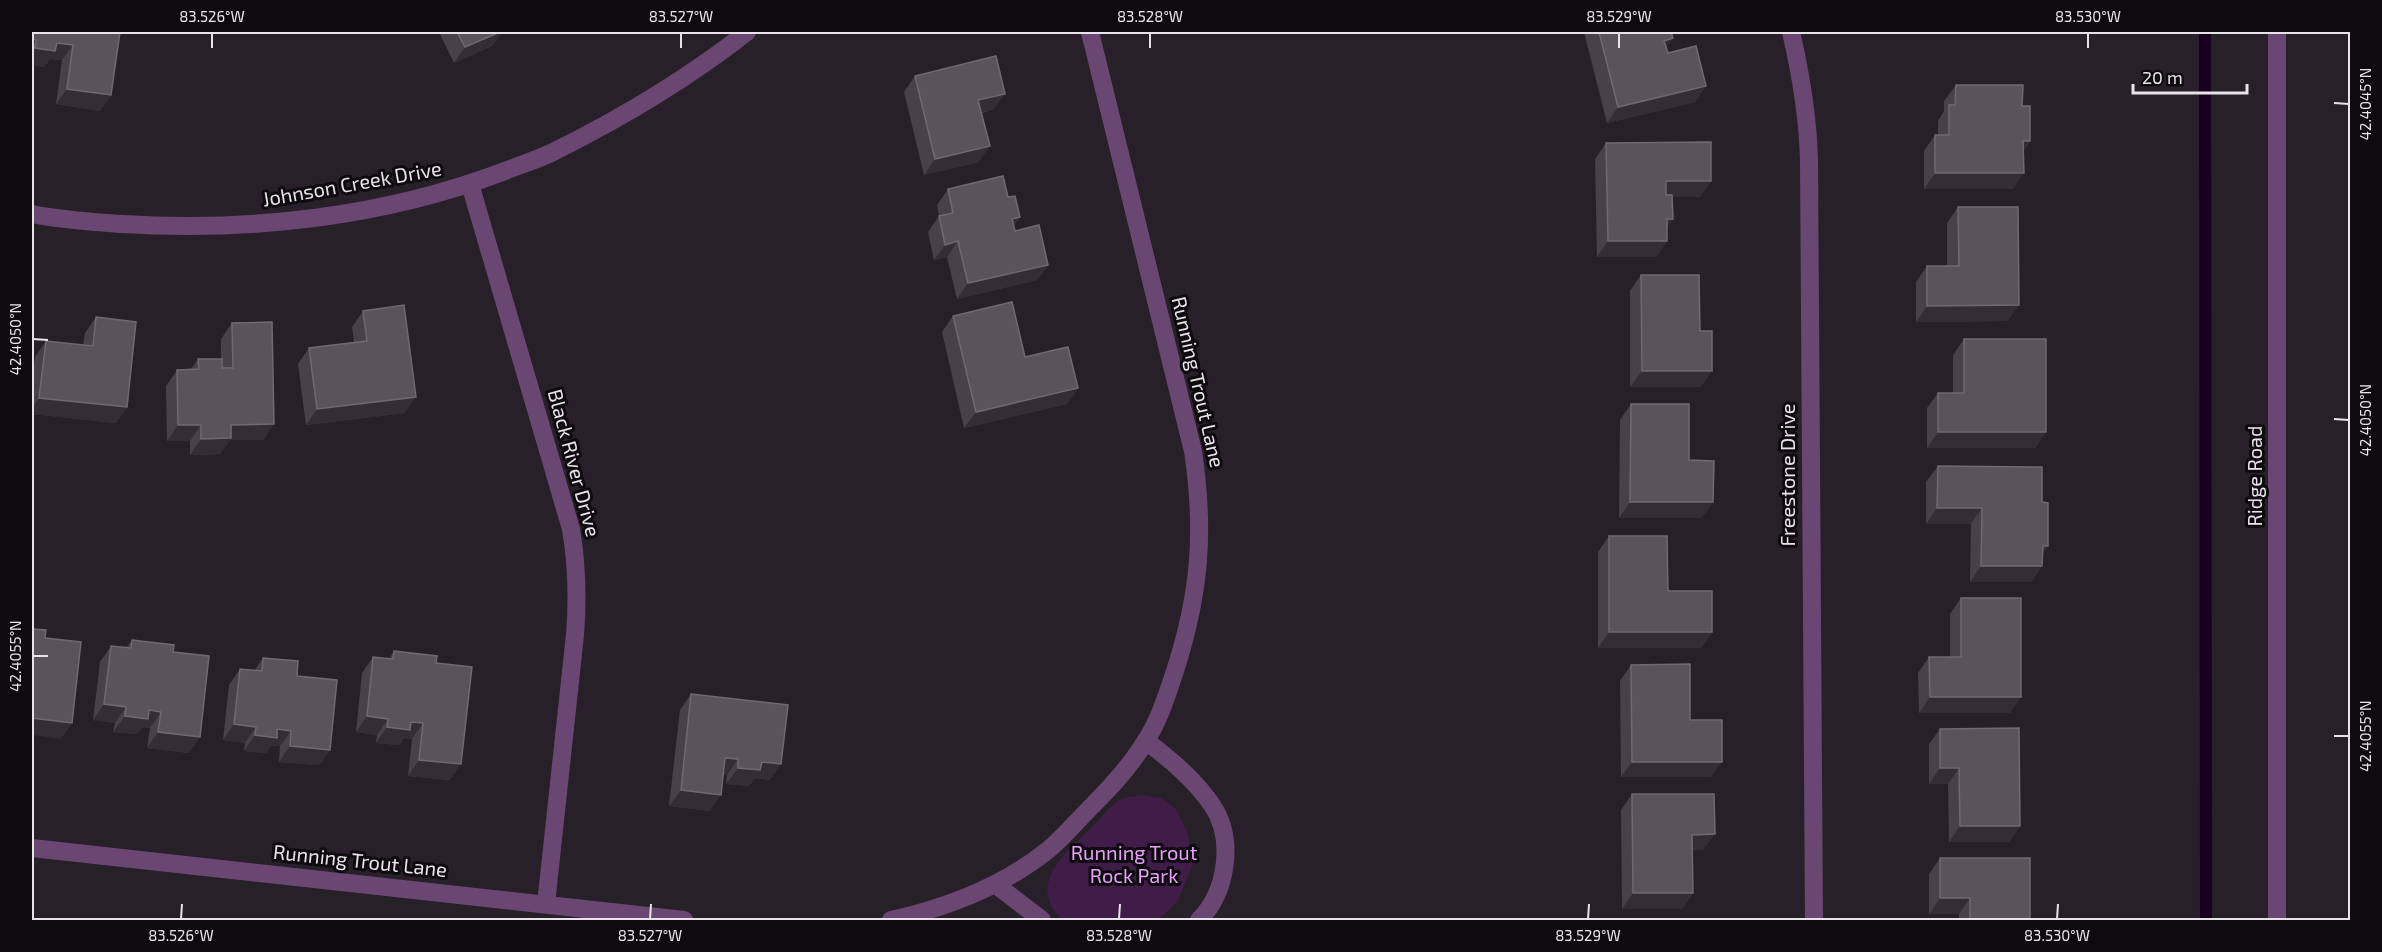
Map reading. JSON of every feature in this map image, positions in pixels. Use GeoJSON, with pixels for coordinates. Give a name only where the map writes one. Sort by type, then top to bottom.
{"type":"FeatureCollection","features":[{"type":"Feature","properties":{"kind":"street","name":"Johnson Creek Drive"},"geometry":{"type":"LineString","coordinates":[[32,214],[152,226],[237,226],[320,217],[405,201],[470,184],[550,153],[665,90],[747,32]]}},
{"type":"Feature","properties":{"kind":"street","name":"Running Trout Lane"},"geometry":{"type":"LineString","coordinates":[[891,921],[924,913],[994,884],[1047,850],[1115,783],[1146,741],[1166,701],[1186,638],[1200,552],[1200,494],[1193,451],[1090,32]]}},
{"type":"Feature","properties":{"kind":"street","name":"Freestone Drive"},"geometry":{"type":"LineString","coordinates":[[1791,32],[1803,84],[1809,161],[1814,921]]}},
{"type":"Feature","properties":{"kind":"street","name":"Ridge Road"},"geometry":{"type":"LineString","coordinates":[[2277,32],[2277,921]]}},
{"type":"Feature","properties":{"kind":"street","name":"Black River Drive"},"geometry":{"type":"LineString","coordinates":[[470,184],[571,529],[576,561],[578,599],[546,904]]}},
{"type":"Feature","properties":{"kind":"street"},"geometry":{"type":"LineString","coordinates":[[1146,741],[1180,768],[1214,807],[1222,833],[1226,848],[1223,878],[1216,897],[1199,921]]}},
{"type":"Feature","properties":{"kind":"street","name":"Running Trout Lane"},"geometry":{"type":"LineString","coordinates":[[32,848],[684,921]]}},
{"type":"Feature","properties":{"kind":"street"},"geometry":{"type":"LineString","coordinates":[[994,884],[1042,921]]}},
{"type":"Feature","properties":{"kind":"green space","name":"Running Trout Rock Park"},"geometry":{"type":"Polygon","coordinates":[[[1140,795],[1161,798],[1175,808],[1187,832],[1194,862],[1177,902],[1158,920],[1063,920],[1052,907],[1048,894],[1049,881],[1054,869],[1062,857],[1107,810],[1122,799],[1140,795]]]}},
{"type":"Feature","properties":{"kind":"building"},"geometry":{"type":"Polygon","coordinates":[[[32,32],[120,32],[111,95],[67,89],[73,45],[57,43],[55,51],[35,48],[36,40],[32,39],[32,32]]]}},
{"type":"Feature","properties":{"kind":"building"},"geometry":{"type":"Polygon","coordinates":[[[457,32],[500,32],[465,47],[457,32]]]}},
{"type":"Feature","properties":{"kind":"building"},"geometry":{"type":"Polygon","coordinates":[[[1599,32],[1671,32],[1673,38],[1664,41],[1668,53],[1696,46],[1706,86],[1618,107],[1599,32]]]}},
{"type":"Feature","properties":{"kind":"building"},"geometry":{"type":"Polygon","coordinates":[[[996,56],[1005,94],[978,100],[990,146],[935,159],[915,76],[996,56]]]}},
{"type":"Feature","properties":{"kind":"building"},"geometry":{"type":"Polygon","coordinates":[[[1956,85],[2023,85],[2022,106],[2030,106],[2030,141],[2023,141],[2024,173],[1935,173],[1935,135],[1949,135],[1949,105],[1955,105],[1956,85]]]}},
{"type":"Feature","properties":{"kind":"building"},"geometry":{"type":"Polygon","coordinates":[[[1711,142],[1711,181],[1666,181],[1666,195],[1672,195],[1673,219],[1667,219],[1667,241],[1608,241],[1606,143],[1711,142]]]}},
{"type":"Feature","properties":{"kind":"building"},"geometry":{"type":"Polygon","coordinates":[[[1003,176],[1008,197],[1015,196],[1020,217],[1012,219],[1015,231],[1039,225],[1048,265],[968,283],[958,241],[945,245],[939,216],[953,213],[948,189],[1003,176]]]}},
{"type":"Feature","properties":{"kind":"building"},"geometry":{"type":"Polygon","coordinates":[[[1958,207],[2018,207],[2019,305],[1927,306],[1927,266],[1959,266],[1958,207]]]}},
{"type":"Feature","properties":{"kind":"building"},"geometry":{"type":"Polygon","coordinates":[[[1641,275],[1699,275],[1700,331],[1712,331],[1712,371],[1642,371],[1641,275]]]}},
{"type":"Feature","properties":{"kind":"building"},"geometry":{"type":"Polygon","coordinates":[[[1012,302],[1025,357],[1068,347],[1078,388],[976,412],[953,316],[1012,302]]]}},
{"type":"Feature","properties":{"kind":"building"},"geometry":{"type":"Polygon","coordinates":[[[404,305],[416,397],[317,409],[309,348],[367,341],[363,311],[404,305]]]}},
{"type":"Feature","properties":{"kind":"building"},"geometry":{"type":"Polygon","coordinates":[[[96,317],[136,322],[127,407],[39,398],[46,341],[93,346],[96,317]]]}},
{"type":"Feature","properties":{"kind":"building"},"geometry":{"type":"Polygon","coordinates":[[[272,322],[274,424],[231,425],[231,438],[201,439],[201,425],[178,425],[177,370],[199,369],[198,359],[222,359],[222,368],[233,368],[232,323],[272,322]]]}},
{"type":"Feature","properties":{"kind":"building"},"geometry":{"type":"Polygon","coordinates":[[[1964,339],[2046,339],[2046,432],[1938,432],[1938,393],[1964,393],[1964,339]]]}},
{"type":"Feature","properties":{"kind":"building"},"geometry":{"type":"Polygon","coordinates":[[[1631,404],[1689,404],[1689,460],[1714,461],[1713,502],[1630,502],[1631,404]]]}},
{"type":"Feature","properties":{"kind":"building"},"geometry":{"type":"Polygon","coordinates":[[[1938,466],[2042,467],[2042,502],[2048,503],[2048,546],[2043,546],[2042,566],[1981,566],[1982,508],[1937,508],[1938,466]]]}},
{"type":"Feature","properties":{"kind":"building"},"geometry":{"type":"Polygon","coordinates":[[[1609,536],[1667,536],[1668,591],[1712,591],[1712,632],[1609,632],[1609,536]]]}},
{"type":"Feature","properties":{"kind":"building"},"geometry":{"type":"Polygon","coordinates":[[[1961,598],[2021,598],[2021,697],[1930,697],[1929,657],[1961,657],[1961,598]]]}},
{"type":"Feature","properties":{"kind":"building"},"geometry":{"type":"Polygon","coordinates":[[[32,629],[46,630],[45,638],[81,642],[72,723],[32,718],[32,629]]]}},
{"type":"Feature","properties":{"kind":"building"},"geometry":{"type":"Polygon","coordinates":[[[132,640],[174,645],[173,652],[209,656],[200,737],[158,732],[161,712],[149,710],[148,719],[125,716],[126,707],[104,704],[111,646],[131,648],[132,640]]]}},
{"type":"Feature","properties":{"kind":"building"},"geometry":{"type":"Polygon","coordinates":[[[394,651],[437,656],[436,663],[472,667],[461,764],[419,760],[423,723],[411,722],[410,730],[387,727],[388,719],[367,716],[373,657],[393,659],[394,651]]]}},
{"type":"Feature","properties":{"kind":"building"},"geometry":{"type":"Polygon","coordinates":[[[263,658],[298,661],[297,676],[337,680],[330,750],[290,746],[291,731],[277,729],[277,738],[255,735],[256,727],[234,724],[240,669],[262,671],[263,658]]]}},
{"type":"Feature","properties":{"kind":"building"},"geometry":{"type":"Polygon","coordinates":[[[1690,664],[1690,720],[1722,720],[1722,762],[1632,762],[1631,665],[1690,664]]]}},
{"type":"Feature","properties":{"kind":"building"},"geometry":{"type":"Polygon","coordinates":[[[691,694],[788,705],[781,764],[762,762],[760,770],[738,768],[738,759],[725,758],[721,795],[681,790],[691,694]]]}},
{"type":"Feature","properties":{"kind":"building"},"geometry":{"type":"Polygon","coordinates":[[[2019,728],[2020,826],[1960,826],[1959,768],[1940,768],[1940,729],[2019,728]]]}},
{"type":"Feature","properties":{"kind":"building"},"geometry":{"type":"Polygon","coordinates":[[[1632,794],[1714,794],[1715,834],[1692,835],[1693,893],[1633,893],[1632,794]]]}},
{"type":"Feature","properties":{"kind":"building"},"geometry":{"type":"Polygon","coordinates":[[[1940,858],[2030,858],[2030,921],[1970,921],[1970,898],[1940,898],[1940,858]]]}},
{"type":"Feature","properties":{"kind":"waterway"},"geometry":{"type":"LineString","coordinates":[[2205,32],[2206,920]]}}]}
